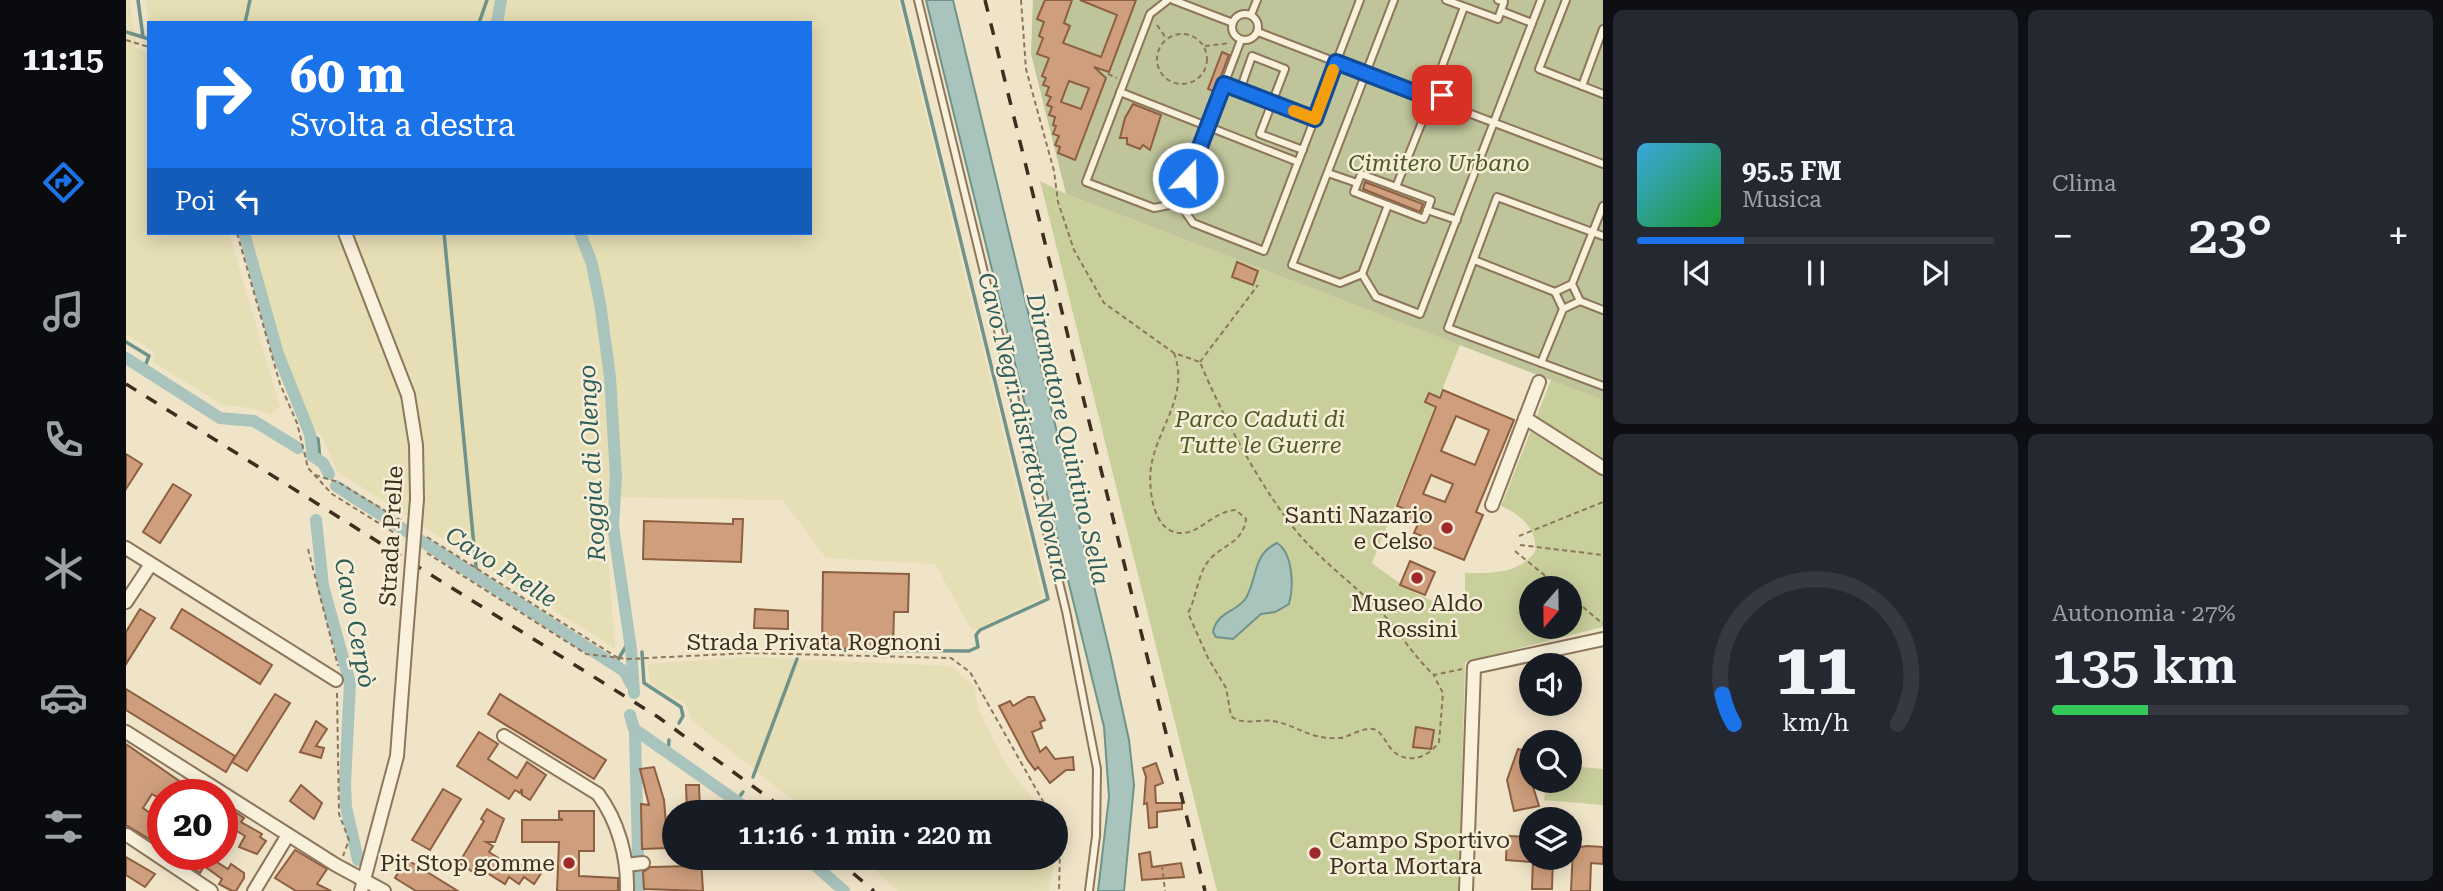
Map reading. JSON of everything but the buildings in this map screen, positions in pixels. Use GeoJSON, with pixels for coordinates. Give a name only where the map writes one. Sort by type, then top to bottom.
{"type":"FeatureCollection","features":[{"type":"Feature","properties":{"kind":"street","name":"Strada Prelle"},"geometry":{"type":"LineString","coordinates":[[346,235],[408,395],[416,445],[417,499],[397,756],[362,885]]}},
{"type":"Feature","properties":{"kind":"street"},"geometry":{"type":"LineString","coordinates":[[1492,505],[1539,382]]}},
{"type":"Feature","properties":{"kind":"street"},"geometry":{"type":"LineString","coordinates":[[1525,418],[1603,468]]}},
{"type":"Feature","properties":{"kind":"street"},"geometry":{"type":"LineString","coordinates":[[126,548],[336,680]]}},
{"type":"Feature","properties":{"kind":"street"},"geometry":{"type":"LineString","coordinates":[[126,602],[151,564]]}},
{"type":"Feature","properties":{"kind":"street"},"geometry":{"type":"LineString","coordinates":[[1466,891],[1474,667],[1603,639]]}},
{"type":"Feature","properties":{"kind":"street"},"geometry":{"type":"LineString","coordinates":[[126,732],[336,865],[362,885],[384,891]]}},
{"type":"Feature","properties":{"kind":"street"},"geometry":{"type":"LineString","coordinates":[[504,736],[598,794],[608,808],[635,864],[627,891]]}},
{"type":"Feature","properties":{"kind":"street"},"geometry":{"type":"LineString","coordinates":[[127,835],[211,891]]}},
{"type":"Feature","properties":{"kind":"street"},"geometry":{"type":"LineString","coordinates":[[254,891],[288,835]]}},
{"type":"Feature","properties":{"kind":"lane"},"geometry":{"type":"LineString","coordinates":[[918,0],[1066,611],[1097,769],[1096,836],[1089,891]]}},
{"type":"Feature","properties":{"kind":"lane"},"geometry":{"type":"LineString","coordinates":[[1179,203],[1154,208],[1086,182],[1150,15],[1170,0],[1233,23]]}},
{"type":"Feature","properties":{"kind":"lane"},"geometry":{"type":"LineString","coordinates":[[1251,15],[1257,0]]}},
{"type":"Feature","properties":{"kind":"lane"},"geometry":{"type":"LineString","coordinates":[[1179,203],[1193,223],[1264,251],[1360,0]]}},
{"type":"Feature","properties":{"kind":"lane"},"geometry":{"type":"LineString","coordinates":[[1388,205],[1362,274],[1340,283],[1292,265],[1394,0]]}},
{"type":"Feature","properties":{"kind":"lane"},"geometry":{"type":"LineString","coordinates":[[1446,0],[1498,19],[1504,2],[1498,0]]}},
{"type":"Feature","properties":{"kind":"lane"},"geometry":{"type":"LineString","coordinates":[[1362,274],[1376,297],[1420,314],[1541,0]]}},
{"type":"Feature","properties":{"kind":"lane"},"geometry":{"type":"LineString","coordinates":[[1566,0],[1539,69],[1603,94]]}},
{"type":"Feature","properties":{"kind":"lane"},"geometry":{"type":"LineString","coordinates":[[1434,88],[1464,7]]}},
{"type":"Feature","properties":{"kind":"lane"},"geometry":{"type":"LineString","coordinates":[[1501,11],[1532,23]]}},
{"type":"Feature","properties":{"kind":"lane"},"geometry":{"type":"LineString","coordinates":[[1258,33],[1257,20],[1251,15],[1238,16],[1233,23],[1238,46],[1252,58],[1284,69],[1260,134],[1303,150]]}},
{"type":"Feature","properties":{"kind":"lane"},"geometry":{"type":"LineString","coordinates":[[1582,86],[1603,29]]}},
{"type":"Feature","properties":{"kind":"lane"},"geometry":{"type":"LineString","coordinates":[[1258,33],[1419,94]]}},
{"type":"Feature","properties":{"kind":"lane"},"geometry":{"type":"LineString","coordinates":[[1179,203],[1238,46],[1258,33]]}},
{"type":"Feature","properties":{"kind":"lane"},"geometry":{"type":"LineString","coordinates":[[1240,90],[1252,58]]}},
{"type":"Feature","properties":{"kind":"lane"},"geometry":{"type":"LineString","coordinates":[[1224,84],[1315,119]]}},
{"type":"Feature","properties":{"kind":"lane"},"geometry":{"type":"LineString","coordinates":[[1434,88],[1440,92],[1442,103],[1438,110],[1426,112],[1418,104],[1419,94],[1423,89],[1434,88]]}},
{"type":"Feature","properties":{"kind":"lane"},"geometry":{"type":"LineString","coordinates":[[1120,92],[1298,162]]}},
{"type":"Feature","properties":{"kind":"lane"},"geometry":{"type":"LineString","coordinates":[[1442,103],[1603,164]]}},
{"type":"Feature","properties":{"kind":"lane"},"geometry":{"type":"LineString","coordinates":[[1396,187],[1426,112]]}},
{"type":"Feature","properties":{"kind":"lane"},"geometry":{"type":"LineString","coordinates":[[1328,173],[1357,183]]}},
{"type":"Feature","properties":{"kind":"lane"},"geometry":{"type":"LineString","coordinates":[[1361,174],[1431,200],[1424,219],[1354,192],[1357,183],[1361,174]]}},
{"type":"Feature","properties":{"kind":"lane"},"geometry":{"type":"LineString","coordinates":[[1603,236],[1497,197],[1448,328],[1603,386]]}},
{"type":"Feature","properties":{"kind":"lane"},"geometry":{"type":"LineString","coordinates":[[1555,292],[1572,284],[1603,206]]}},
{"type":"Feature","properties":{"kind":"lane"},"geometry":{"type":"LineString","coordinates":[[1427,210],[1457,220]]}},
{"type":"Feature","properties":{"kind":"lane"},"geometry":{"type":"LineString","coordinates":[[1474,260],[1555,292],[1563,309]]}},
{"type":"Feature","properties":{"kind":"lane"},"geometry":{"type":"LineString","coordinates":[[1572,284],[1580,301],[1603,310]]}},
{"type":"Feature","properties":{"kind":"lane"},"geometry":{"type":"LineString","coordinates":[[1541,363],[1563,309],[1580,301]]}},
{"type":"Feature","properties":{"kind":"path"},"geometry":{"type":"LineString","coordinates":[[1021,0],[1026,69],[1065,228],[1099,296],[1116,313],[1174,353],[1200,362],[1214,395],[1283,513],[1305,541],[1356,586],[1403,636],[1419,661],[1434,675],[1443,693],[1439,742],[1426,756],[1408,758],[1395,753],[1375,730],[1369,729],[1341,738],[1317,737],[1272,721],[1239,721],[1231,716],[1226,688],[1208,658],[1188,613],[1210,558],[1234,543],[1243,533],[1246,519],[1236,510],[1225,510],[1192,531],[1180,534],[1167,528],[1155,513],[1150,470],[1154,454],[1168,424],[1178,385],[1180,367],[1174,353]]}},
{"type":"Feature","properties":{"kind":"path"},"geometry":{"type":"LineString","coordinates":[[1150,15],[1167,38]]}},
{"type":"Feature","properties":{"kind":"path"},"geometry":{"type":"LineString","coordinates":[[1188,34],[1204,47],[1207,59],[1201,76],[1190,83],[1178,84],[1164,78],[1157,65],[1158,50],[1167,38],[1188,34]]}},
{"type":"Feature","properties":{"kind":"path"},"geometry":{"type":"LineString","coordinates":[[126,40],[147,46]]}},
{"type":"Feature","properties":{"kind":"path"},"geometry":{"type":"LineString","coordinates":[[1204,47],[1226,41],[1238,46]]}},
{"type":"Feature","properties":{"kind":"path"},"geometry":{"type":"LineString","coordinates":[[238,235],[280,384],[312,474],[332,494],[402,538]]}},
{"type":"Feature","properties":{"kind":"path"},"geometry":{"type":"LineString","coordinates":[[1200,362],[1258,285]]}},
{"type":"Feature","properties":{"kind":"path"},"geometry":{"type":"LineString","coordinates":[[312,474],[338,482],[405,524]]}},
{"type":"Feature","properties":{"kind":"path"},"geometry":{"type":"LineString","coordinates":[[1519,536],[1603,502]]}},
{"type":"Feature","properties":{"kind":"path","name":"Strada Privata Rognoni"},"geometry":{"type":"LineString","coordinates":[[428,538],[618,658]]}},
{"type":"Feature","properties":{"kind":"path"},"geometry":{"type":"LineString","coordinates":[[1520,545],[1603,555]]}},
{"type":"Feature","properties":{"kind":"path"},"geometry":{"type":"LineString","coordinates":[[308,549],[314,581],[339,660],[336,680],[340,814],[349,841],[336,865]]}},
{"type":"Feature","properties":{"kind":"path"},"geometry":{"type":"LineString","coordinates":[[1516,551],[1546,576]]}},
{"type":"Feature","properties":{"kind":"path","name":"Strada Privata Rognoni"},"geometry":{"type":"LineString","coordinates":[[425,552],[586,653],[595,656],[627,659],[748,653],[951,658],[971,672],[1005,739],[1042,800]]}},
{"type":"Feature","properties":{"kind":"path"},"geometry":{"type":"LineString","coordinates":[[1582,606],[1603,624]]}},
{"type":"Feature","properties":{"kind":"path"},"geometry":{"type":"LineString","coordinates":[[1434,675],[1474,667]]}},
{"type":"Feature","properties":{"kind":"path"},"geometry":{"type":"LineString","coordinates":[[1162,864],[1165,891]]}},
{"type":"Feature","properties":{"kind":"path"},"geometry":{"type":"LineString","coordinates":[[1059,891],[1060,870]]}},
{"type":"Feature","properties":{"kind":"shaded area"},"geometry":{"type":"Polygon","coordinates":[[[126,0],[130,0],[136,48],[147,52],[147,235],[230,235],[280,407],[271,415],[255,409],[221,404],[153,362],[155,352],[126,334],[126,0]]]}},
{"type":"Feature","properties":{"kind":"shaded area"},"geometry":{"type":"Polygon","coordinates":[[[146,0],[898,0],[1043,597],[972,631],[935,564],[826,558],[783,500],[607,497],[607,542],[615,649],[337,471],[322,437],[311,426],[285,360],[250,235],[812,235],[812,21],[149,21],[146,0]]]}},
{"type":"Feature","properties":{"kind":"shaded area"},"geometry":{"type":"Polygon","coordinates":[[[749,657],[951,666],[974,686],[979,711],[1005,763],[1034,800],[793,800],[694,722],[684,703],[650,683],[648,664],[749,657]]]}},
{"type":"Feature","properties":{"kind":"shaded area"},"geometry":{"type":"Polygon","coordinates":[[[876,870],[1053,870],[1049,891],[898,891],[876,870]]]}},
{"type":"Feature","properties":{"kind":"green space","name":"Cimitero Urbano"},"geometry":{"type":"Polygon","coordinates":[[[1033,0],[1603,0],[1603,400],[1066,194],[1031,54],[1033,0]]]}},
{"type":"Feature","properties":{"kind":"green space","name":"Parco Caduti di Tutte le Guerre"},"geometry":{"type":"Polygon","coordinates":[[[1040,181],[1066,194],[1460,345],[1372,563],[1404,586],[1440,604],[1465,611],[1465,573],[1512,569],[1528,560],[1535,552],[1531,529],[1515,513],[1501,506],[1551,380],[1603,400],[1603,627],[1582,632],[1582,576],[1519,576],[1519,639],[1556,639],[1465,662],[1459,891],[1217,891],[1040,181]]]}},
{"type":"Feature","properties":{"kind":"green space"},"geometry":{"type":"Polygon","coordinates":[[[1582,767],[1603,769],[1603,805],[1544,800],[1545,793],[1582,793],[1582,767]]]}},
{"type":"Feature","properties":{"kind":"water"},"geometry":{"type":"Polygon","coordinates":[[[926,0],[953,0],[1110,653],[1129,740],[1134,785],[1124,891],[1098,891],[1109,797],[1104,727],[926,0]]]}},
{"type":"Feature","properties":{"kind":"water"},"geometry":{"type":"Polygon","coordinates":[[[1277,543],[1286,554],[1291,571],[1289,604],[1275,612],[1261,614],[1233,639],[1216,637],[1213,632],[1218,620],[1246,598],[1259,560],[1277,543]]]}},
{"type":"Feature","properties":{"kind":"waterway"},"geometry":{"type":"LineString","coordinates":[[138,0],[143,37]]}},
{"type":"Feature","properties":{"kind":"waterway"},"geometry":{"type":"LineString","coordinates":[[245,21],[250,0]]}},
{"type":"Feature","properties":{"kind":"waterway"},"geometry":{"type":"LineString","coordinates":[[480,21],[487,0]]}},
{"type":"Feature","properties":{"kind":"waterway","name":"Roggia di Olengo"},"geometry":{"type":"LineString","coordinates":[[497,21],[501,0]]}},
{"type":"Feature","properties":{"kind":"waterway","name":"Cavo Negri distretto Novara"},"geometry":{"type":"LineString","coordinates":[[801,646],[802,643],[815,650],[969,651],[978,647],[976,635],[980,630],[1048,599],[902,0]]}},
{"type":"Feature","properties":{"kind":"waterway"},"geometry":{"type":"LineString","coordinates":[[126,32],[147,38]]}},
{"type":"Feature","properties":{"kind":"waterway"},"geometry":{"type":"LineString","coordinates":[[245,235],[278,354],[310,434],[312,449]]}},
{"type":"Feature","properties":{"kind":"waterway"},"geometry":{"type":"LineString","coordinates":[[444,235],[477,577]]}},
{"type":"Feature","properties":{"kind":"waterway","name":"Roggia di Olengo"},"geometry":{"type":"LineString","coordinates":[[581,235],[592,264],[610,377],[616,477],[613,526],[631,649],[634,693]]}},
{"type":"Feature","properties":{"kind":"waterway"},"geometry":{"type":"LineString","coordinates":[[126,342],[149,356],[144,369]]}},
{"type":"Feature","properties":{"kind":"waterway","name":"Cavo Prelle"},"geometry":{"type":"LineString","coordinates":[[126,358],[220,418],[254,421],[298,448]]}},
{"type":"Feature","properties":{"kind":"waterway"},"geometry":{"type":"LineString","coordinates":[[310,434],[318,439],[320,460]]}},
{"type":"Feature","properties":{"kind":"waterway","name":"Cavo Prelle"},"geometry":{"type":"LineString","coordinates":[[311,455],[323,463],[329,474]]}},
{"type":"Feature","properties":{"kind":"waterway","name":"Cavo Prelle"},"geometry":{"type":"LineString","coordinates":[[336,486],[624,671],[631,684]]}},
{"type":"Feature","properties":{"kind":"waterway","name":"Cavo Cerpò"},"geometry":{"type":"LineString","coordinates":[[316,520],[323,586],[350,683],[346,807],[358,860]]}},
{"type":"Feature","properties":{"kind":"waterway"},"geometry":{"type":"LineString","coordinates":[[615,665],[629,641]]}},
{"type":"Feature","properties":{"kind":"waterway"},"geometry":{"type":"LineString","coordinates":[[642,652],[644,683],[681,707],[683,716],[679,723]]}},
{"type":"Feature","properties":{"kind":"waterway","name":"Cavo Negri distretto Novara"},"geometry":{"type":"LineString","coordinates":[[753,777],[797,659]]}},
{"type":"Feature","properties":{"kind":"waterway","name":"Cavo Prelle"},"geometry":{"type":"LineString","coordinates":[[630,715],[634,729],[735,800]]}},
{"type":"Feature","properties":{"kind":"waterway","name":"Roggia di Olengo"},"geometry":{"type":"LineString","coordinates":[[635,735],[639,891]]}},
{"type":"Feature","properties":{"kind":"waterway"},"geometry":{"type":"LineString","coordinates":[[668,752],[669,740]]}},
{"type":"Feature","properties":{"kind":"waterway","name":"Cavo Negri distretto Novara"},"geometry":{"type":"LineString","coordinates":[[737,800],[743,792]]}},
{"type":"Feature","properties":{"kind":"waterway","name":"Cavo Prelle"},"geometry":{"type":"LineString","coordinates":[[820,870],[844,891]]}},
{"type":"Feature","properties":{"kind":"railway"},"geometry":{"type":"LineString","coordinates":[[985,0],[1205,891]]}},
{"type":"Feature","properties":{"kind":"railway"},"geometry":{"type":"LineString","coordinates":[[126,384],[658,717],[772,800]]}},
{"type":"Feature","properties":{"kind":"railway"},"geometry":{"type":"LineString","coordinates":[[849,870],[874,891]]}},
{"type":"Feature","properties":{"kind":"slow traffic"},"geometry":{"type":"LineString","coordinates":[[1294,111],[1315,119],[1333,70]]}},
{"type":"Feature","properties":{"kind":"place","name":"Santi Nazario e Celso"},"geometry":{"type":"Point","coordinates":[1447,528]}},
{"type":"Feature","properties":{"kind":"place","name":"Museo Aldo Rossini"},"geometry":{"type":"Point","coordinates":[1417,578]}},
{"type":"Feature","properties":{"kind":"place","name":"Campo Sportivo Porta Mortara"},"geometry":{"type":"Point","coordinates":[1315,853]}},
{"type":"Feature","properties":{"kind":"place","name":"Pit Stop gomme"},"geometry":{"type":"Point","coordinates":[569,863]}},
{"type":"Feature","properties":{"kind":"route"},"geometry":{"type":"LineString","coordinates":[[1188,178],[1224,84],[1315,119],[1336,62],[1419,94],[1430,87],[1442,95]]}},
{"type":"Feature","properties":{"kind":"water label","name":"Diramatore Quintino Sella"},"geometry":{"type":"Point","coordinates":[1068,439]}}]}
